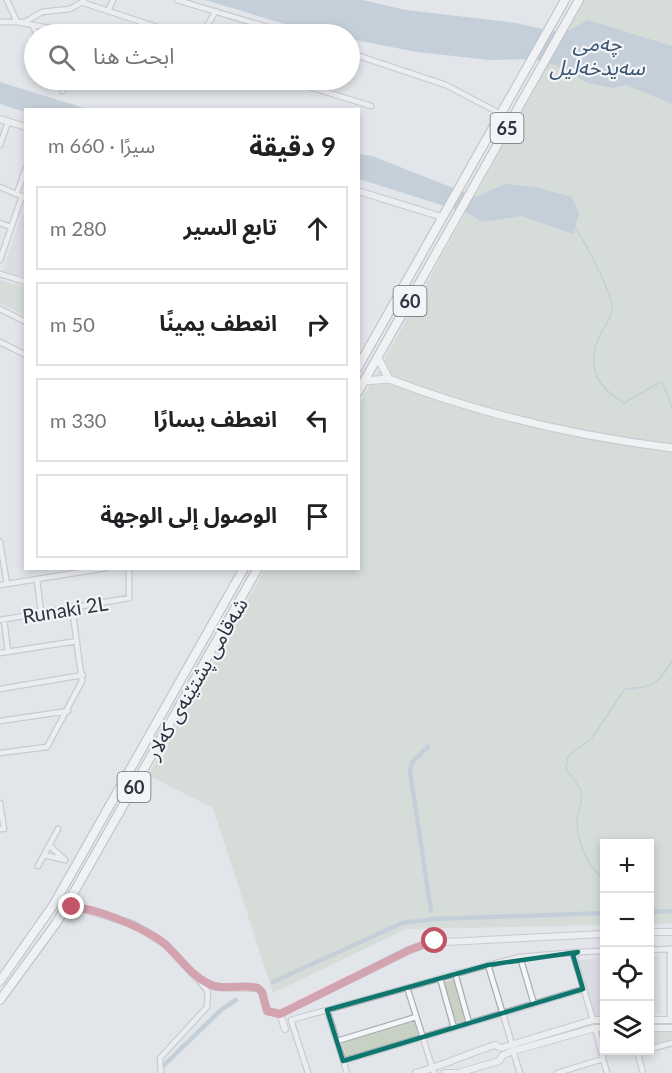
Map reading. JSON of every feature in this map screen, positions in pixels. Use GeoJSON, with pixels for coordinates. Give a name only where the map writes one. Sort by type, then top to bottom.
{"type":"FeatureCollection","features":[{"type":"Feature","properties":{"kind":"highway","name":"60"},"geometry":{"type":"LineString","coordinates":[[360,362],[566,0]]}},
{"type":"Feature","properties":{"kind":"highway","name":"65"},"geometry":{"type":"LineString","coordinates":[[461,210],[579,0]]}},
{"type":"Feature","properties":{"kind":"highway","name":"60"},"geometry":{"type":"LineString","coordinates":[[360,388],[461,210]]}},
{"type":"Feature","properties":{"kind":"highway","name":"شەقامی پشتێنەی کەلار"},"geometry":{"type":"LineString","coordinates":[[0,981],[42,924],[243,570]]}},
{"type":"Feature","properties":{"kind":"highway","name":"شەقامی پشتێنەی کەلار"},"geometry":{"type":"LineString","coordinates":[[0,1000],[65,909],[257,572]]}},
{"type":"Feature","properties":{"kind":"highway"},"geometry":{"type":"LineString","coordinates":[[42,924],[43,931],[51,931]]}},
{"type":"Feature","properties":{"kind":"main road"},"geometry":{"type":"LineString","coordinates":[[378,358],[389,380]]}},
{"type":"Feature","properties":{"kind":"main road"},"geometry":{"type":"LineString","coordinates":[[364,381],[389,380],[544,426],[672,448]]}},
{"type":"Feature","properties":{"kind":"street"},"geometry":{"type":"LineString","coordinates":[[8,0],[17,22]]}},
{"type":"Feature","properties":{"kind":"street"},"geometry":{"type":"LineString","coordinates":[[108,11],[113,0]]}},
{"type":"Feature","properties":{"kind":"street"},"geometry":{"type":"LineString","coordinates":[[177,0],[258,24]]}},
{"type":"Feature","properties":{"kind":"street"},"geometry":{"type":"LineString","coordinates":[[0,22],[25,22],[42,12],[70,9],[84,1],[148,24]]}},
{"type":"Feature","properties":{"kind":"street"},"geometry":{"type":"LineString","coordinates":[[208,24],[216,11]]}},
{"type":"Feature","properties":{"kind":"street"},"geometry":{"type":"LineString","coordinates":[[17,22],[28,24]]}},
{"type":"Feature","properties":{"kind":"street"},"geometry":{"type":"LineString","coordinates":[[360,56],[446,85],[501,114]]}},
{"type":"Feature","properties":{"kind":"street"},"geometry":{"type":"LineString","coordinates":[[320,90],[371,106]]}},
{"type":"Feature","properties":{"kind":"street"},"geometry":{"type":"LineString","coordinates":[[0,119],[24,126]]}},
{"type":"Feature","properties":{"kind":"street"},"geometry":{"type":"LineString","coordinates":[[0,145],[8,122]]}},
{"type":"Feature","properties":{"kind":"street"},"geometry":{"type":"LineString","coordinates":[[0,187],[22,196],[0,260]]}},
{"type":"Feature","properties":{"kind":"street"},"geometry":{"type":"LineString","coordinates":[[360,192],[444,214]]}},
{"type":"Feature","properties":{"kind":"street"},"geometry":{"type":"LineString","coordinates":[[0,223],[11,227]]}},
{"type":"Feature","properties":{"kind":"street"},"geometry":{"type":"LineString","coordinates":[[0,274],[24,281]]}},
{"type":"Feature","properties":{"kind":"street"},"geometry":{"type":"LineString","coordinates":[[0,309],[24,321]]}},
{"type":"Feature","properties":{"kind":"street"},"geometry":{"type":"LineString","coordinates":[[0,342],[24,354]]}},
{"type":"Feature","properties":{"kind":"street"},"geometry":{"type":"LineString","coordinates":[[0,542],[7,584]]}},
{"type":"Feature","properties":{"kind":"street"},"geometry":{"type":"LineString","coordinates":[[0,585],[93,570]]}},
{"type":"Feature","properties":{"kind":"street","name":"Runaki 2L"},"geometry":{"type":"LineString","coordinates":[[2,619],[129,598],[129,570]]}},
{"type":"Feature","properties":{"kind":"street"},"geometry":{"type":"LineString","coordinates":[[37,579],[41,613]]}},
{"type":"Feature","properties":{"kind":"street"},"geometry":{"type":"LineString","coordinates":[[0,753],[47,747],[68,711],[83,675],[72,608]]}},
{"type":"Feature","properties":{"kind":"street"},"geometry":{"type":"LineString","coordinates":[[2,619],[8,652]]}},
{"type":"Feature","properties":{"kind":"street"},"geometry":{"type":"LineString","coordinates":[[0,653],[77,641]]}},
{"type":"Feature","properties":{"kind":"street"},"geometry":{"type":"LineString","coordinates":[[0,689],[83,675]]}},
{"type":"Feature","properties":{"kind":"street"},"geometry":{"type":"LineString","coordinates":[[0,721],[68,711]]}},
{"type":"Feature","properties":{"kind":"street"},"geometry":{"type":"LineString","coordinates":[[0,802],[2,829]]}},
{"type":"Feature","properties":{"kind":"street"},"geometry":{"type":"LineString","coordinates":[[38,866],[58,829]]}},
{"type":"Feature","properties":{"kind":"street"},"geometry":{"type":"LineString","coordinates":[[44,855],[66,860],[50,845]]}},
{"type":"Feature","properties":{"kind":"street"},"geometry":{"type":"LineString","coordinates":[[73,894],[80,908]]}},
{"type":"Feature","properties":{"kind":"street"},"geometry":{"type":"LineString","coordinates":[[65,909],[80,908],[128,922],[148,933],[165,944],[208,992],[207,1007],[160,1058],[161,1073]]}},
{"type":"Feature","properties":{"kind":"street"},"geometry":{"type":"LineString","coordinates":[[654,932],[672,932]]}},
{"type":"Feature","properties":{"kind":"street"},"geometry":{"type":"LineString","coordinates":[[196,977],[224,988],[258,988],[262,992],[267,1011],[280,1014],[425,943],[600,934]]}},
{"type":"Feature","properties":{"kind":"street"},"geometry":{"type":"LineString","coordinates":[[654,950],[671,949],[671,1020],[654,1020]]}},
{"type":"Feature","properties":{"kind":"street"},"geometry":{"type":"LineString","coordinates":[[308,1073],[291,1020],[488,964],[520,957],[600,951]]}},
{"type":"Feature","properties":{"kind":"street"},"geometry":{"type":"LineString","coordinates":[[578,952],[574,959],[593,1020]]}},
{"type":"Feature","properties":{"kind":"street"},"geometry":{"type":"LineString","coordinates":[[520,957],[534,1004]]}},
{"type":"Feature","properties":{"kind":"street"},"geometry":{"type":"LineString","coordinates":[[488,964],[520,1073]]}},
{"type":"Feature","properties":{"kind":"street"},"geometry":{"type":"LineString","coordinates":[[455,973],[469,1023]]}},
{"type":"Feature","properties":{"kind":"street"},"geometry":{"type":"LineString","coordinates":[[440,978],[454,1028]]}},
{"type":"Feature","properties":{"kind":"street"},"geometry":{"type":"LineString","coordinates":[[406,987],[433,1071]]}},
{"type":"Feature","properties":{"kind":"street"},"geometry":{"type":"LineString","coordinates":[[343,1061],[583,989]]}},
{"type":"Feature","properties":{"kind":"street"},"geometry":{"type":"LineString","coordinates":[[327,1010],[347,1073]]}},
{"type":"Feature","properties":{"kind":"street"},"geometry":{"type":"LineString","coordinates":[[280,1014],[285,1029]]}},
{"type":"Feature","properties":{"kind":"street"},"geometry":{"type":"LineString","coordinates":[[337,1041],[416,1017]]}},
{"type":"Feature","properties":{"kind":"street"},"geometry":{"type":"LineString","coordinates":[[445,1073],[469,1070],[499,1061],[512,1048],[593,1020],[600,1020]]}},
{"type":"Feature","properties":{"kind":"street"},"geometry":{"type":"LineString","coordinates":[[595,1028],[607,1073]]}},
{"type":"Feature","properties":{"kind":"street"},"geometry":{"type":"LineString","coordinates":[[416,1073],[433,1071],[465,1054],[481,1050],[512,1048],[600,1028]]}},
{"type":"Feature","properties":{"kind":"street"},"geometry":{"type":"LineString","coordinates":[[654,1028],[672,1028]]}},
{"type":"Feature","properties":{"kind":"street"},"geometry":{"type":"LineString","coordinates":[[654,1048],[672,1042]]}},
{"type":"Feature","properties":{"kind":"street"},"geometry":{"type":"LineString","coordinates":[[481,1050],[477,1059],[484,1065]]}},
{"type":"Feature","properties":{"kind":"street"},"geometry":{"type":"LineString","coordinates":[[465,1054],[473,1061],[469,1070]]}},
{"type":"Feature","properties":{"kind":"street"},"geometry":{"type":"LineString","coordinates":[[640,1055],[643,1073]]}},
{"type":"Feature","properties":{"kind":"street"},"geometry":{"type":"LineString","coordinates":[[557,1073],[603,1059]]}},
{"type":"Feature","properties":{"kind":"highlighted area"},"geometry":{"type":"Polygon","coordinates":[[[578,952],[573,955],[583,989],[343,1061],[327,1010],[488,965],[578,952]]]}},
{"type":"Feature","properties":{"kind":"shaded area"},"geometry":{"type":"Polygon","coordinates":[[[21,215],[24,216],[24,278],[3,271],[21,215]]]}},
{"type":"Feature","properties":{"kind":"shaded area"},"geometry":{"type":"Polygon","coordinates":[[[654,956],[659,956],[661,1014],[654,1015],[654,956]]]}},
{"type":"Feature","properties":{"kind":"shaded area"},"geometry":{"type":"Polygon","coordinates":[[[600,958],[600,1016],[595,1016],[578,960],[600,958]]]}},
{"type":"Feature","properties":{"kind":"green space"},"geometry":{"type":"Polygon","coordinates":[[[584,0],[672,0],[672,923],[654,924],[654,839],[600,839],[600,925],[406,929],[273,993],[213,808],[148,775],[264,570],[360,570],[360,403],[584,0]]]}},
{"type":"Feature","properties":{"kind":"green space"},"geometry":{"type":"Polygon","coordinates":[[[0,280],[24,287],[24,315],[0,303],[0,280]]]}},
{"type":"Feature","properties":{"kind":"green space"},"geometry":{"type":"Polygon","coordinates":[[[455,979],[466,1020],[454,1023],[444,982],[455,979]]]}},
{"type":"Feature","properties":{"kind":"green space"},"geometry":{"type":"Polygon","coordinates":[[[414,1020],[418,1036],[346,1057],[342,1042],[414,1020]]]}},
{"type":"Feature","properties":{"kind":"green space"},"geometry":{"type":"Polygon","coordinates":[[[654,1030],[672,1031],[672,1041],[654,1047],[654,1030]]]}},
{"type":"Feature","properties":{"kind":"water","name":"چەمی سەیدخەلیل"},"geometry":{"type":"Polygon","coordinates":[[[204,0],[362,0],[406,10],[516,23],[551,31],[569,30],[588,20],[672,46],[672,104],[626,85],[613,88],[587,83],[558,66],[534,59],[490,60],[417,52],[360,41],[360,24],[287,24],[204,0]]]}},
{"type":"Feature","properties":{"kind":"water"},"geometry":{"type":"Polygon","coordinates":[[[0,82],[84,108],[24,108],[24,112],[0,104],[0,82]]]}},
{"type":"Feature","properties":{"kind":"water"},"geometry":{"type":"Polygon","coordinates":[[[360,154],[372,156],[476,197],[505,184],[536,187],[572,197],[579,213],[573,234],[522,216],[483,222],[467,213],[360,179],[360,154]]]}},
{"type":"Feature","properties":{"kind":"waterway"},"geometry":{"type":"LineString","coordinates":[[575,228],[607,289],[612,306],[610,318],[596,346],[594,356],[596,375],[607,390],[624,403],[662,381],[672,407]]}},
{"type":"Feature","properties":{"kind":"waterway"},"geometry":{"type":"LineString","coordinates":[[600,876],[588,861],[581,845],[577,820],[582,795],[566,768],[568,756],[591,739],[625,689],[649,686],[658,680],[672,661]]}},
{"type":"Feature","properties":{"kind":"waterway"},"geometry":{"type":"LineString","coordinates":[[428,747],[412,762],[410,771],[431,911]]}},
{"type":"Feature","properties":{"kind":"waterway"},"geometry":{"type":"LineString","coordinates":[[654,912],[672,911]]}},
{"type":"Feature","properties":{"kind":"waterway"},"geometry":{"type":"LineString","coordinates":[[273,982],[402,923],[434,919],[600,913]]}},
{"type":"Feature","properties":{"kind":"waterway"},"geometry":{"type":"LineString","coordinates":[[163,1066],[222,1009],[236,1000]]}},
{"type":"Feature","properties":{"kind":"route"},"geometry":{"type":"LineString","coordinates":[[72,907],[133,924],[165,944],[196,977],[215,987],[258,988],[262,992],[267,1011],[273,1014],[280,1014],[409,950],[435,941]]}}]}
